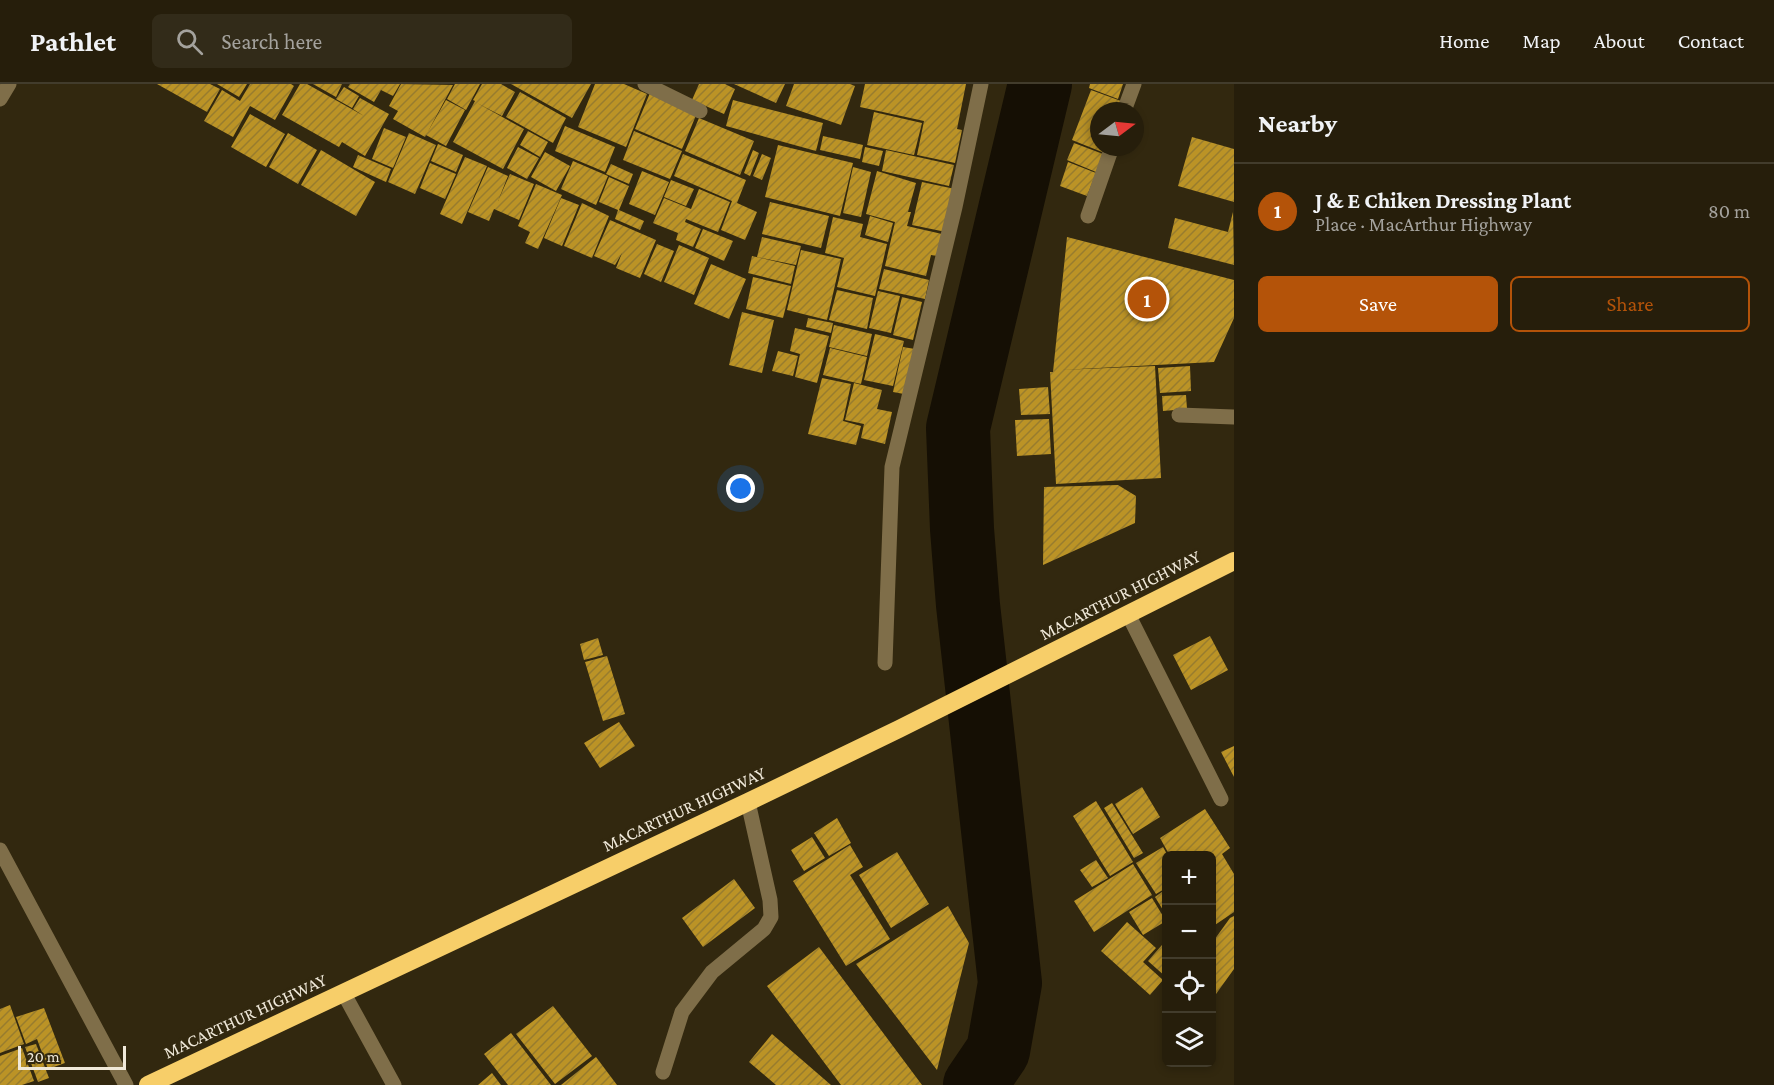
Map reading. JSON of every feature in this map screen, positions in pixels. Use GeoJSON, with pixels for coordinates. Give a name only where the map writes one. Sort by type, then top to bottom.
{"type":"FeatureCollection","features":[{"type":"Feature","properties":{"kind":"highway","name":"MACARTHUR HIGHWAY"},"geometry":{"type":"LineString","coordinates":[[148,1085],[748,802],[1234,561]]}},
{"type":"Feature","properties":{"kind":"street"},"geometry":{"type":"LineString","coordinates":[[0,99],[9,84]]}},
{"type":"Feature","properties":{"kind":"street"},"geometry":{"type":"LineString","coordinates":[[645,84],[700,111]]}},
{"type":"Feature","properties":{"kind":"street"},"geometry":{"type":"LineString","coordinates":[[885,663],[892,467],[955,207],[981,84]]}},
{"type":"Feature","properties":{"kind":"street"},"geometry":{"type":"LineString","coordinates":[[1127,102],[1134,84]]}},
{"type":"Feature","properties":{"kind":"street"},"geometry":{"type":"LineString","coordinates":[[1088,216],[1109,156]]}},
{"type":"Feature","properties":{"kind":"street"},"geometry":{"type":"LineString","coordinates":[[1179,415],[1234,417]]}},
{"type":"Feature","properties":{"kind":"street"},"geometry":{"type":"LineString","coordinates":[[1128,614],[1221,799]]}},
{"type":"Feature","properties":{"kind":"street"},"geometry":{"type":"LineString","coordinates":[[663,1072],[682,1012],[712,972],[764,929],[771,917],[770,900],[748,802]]}},
{"type":"Feature","properties":{"kind":"street"},"geometry":{"type":"LineString","coordinates":[[0,850],[126,1085]]}},
{"type":"Feature","properties":{"kind":"street"},"geometry":{"type":"LineString","coordinates":[[343,992],[394,1085]]}},
{"type":"Feature","properties":{"kind":"building"},"geometry":{"type":"Polygon","coordinates":[[[157,84],[210,84],[220,89],[207,112],[157,84]]]}},
{"type":"Feature","properties":{"kind":"building"},"geometry":{"type":"Polygon","coordinates":[[[217,84],[247,84],[239,97],[217,84]]]}},
{"type":"Feature","properties":{"kind":"building"},"geometry":{"type":"Polygon","coordinates":[[[250,84],[291,84],[294,86],[275,120],[250,106],[233,137],[204,121],[222,90],[240,101],[250,84]]]}},
{"type":"Feature","properties":{"kind":"building"},"geometry":{"type":"Polygon","coordinates":[[[300,84],[307,84],[364,116],[353,109],[360,98],[389,114],[365,156],[342,142],[339,147],[282,115],[300,84]]]}},
{"type":"Feature","properties":{"kind":"building"},"geometry":{"type":"Polygon","coordinates":[[[313,84],[342,84],[336,97],[313,84]]]}},
{"type":"Feature","properties":{"kind":"building"},"geometry":{"type":"Polygon","coordinates":[[[350,84],[400,84],[393,96],[381,90],[374,102],[348,87],[350,84]]]}},
{"type":"Feature","properties":{"kind":"building"},"geometry":{"type":"Polygon","coordinates":[[[401,84],[453,85],[425,137],[393,119],[398,111],[389,106],[401,84]]]}},
{"type":"Feature","properties":{"kind":"building"},"geometry":{"type":"Polygon","coordinates":[[[455,84],[480,84],[466,110],[447,99],[455,84]]]}},
{"type":"Feature","properties":{"kind":"building"},"geometry":{"type":"Polygon","coordinates":[[[482,84],[501,84],[515,92],[502,116],[477,103],[524,129],[503,169],[453,142],[482,84]]]}},
{"type":"Feature","properties":{"kind":"building"},"geometry":{"type":"Polygon","coordinates":[[[511,84],[591,84],[572,118],[511,84]]]}},
{"type":"Feature","properties":{"kind":"building"},"geometry":{"type":"Polygon","coordinates":[[[595,84],[624,84],[647,94],[626,147],[578,127],[595,84]]]}},
{"type":"Feature","properties":{"kind":"building"},"geometry":{"type":"Polygon","coordinates":[[[699,84],[725,84],[735,89],[724,114],[692,100],[699,84]]]}},
{"type":"Feature","properties":{"kind":"building"},"geometry":{"type":"Polygon","coordinates":[[[734,84],[785,84],[776,103],[734,84]]]}},
{"type":"Feature","properties":{"kind":"building"},"geometry":{"type":"Polygon","coordinates":[[[794,84],[850,84],[855,86],[841,125],[786,106],[794,84]]]}},
{"type":"Feature","properties":{"kind":"building"},"geometry":{"type":"Polygon","coordinates":[[[865,84],[966,84],[957,129],[962,130],[955,163],[917,155],[924,121],[860,107],[865,84]]]}},
{"type":"Feature","properties":{"kind":"building"},"geometry":{"type":"Polygon","coordinates":[[[1090,84],[1123,84],[1118,99],[1089,88],[1090,84]]]}},
{"type":"Feature","properties":{"kind":"building"},"geometry":{"type":"Polygon","coordinates":[[[344,87],[359,96],[352,108],[336,99],[344,87]]]}},
{"type":"Feature","properties":{"kind":"building"},"geometry":{"type":"Polygon","coordinates":[[[1091,90],[1121,101],[1090,102],[1090,147],[1072,140],[1091,90]]]}},
{"type":"Feature","properties":{"kind":"building"},"geometry":{"type":"Polygon","coordinates":[[[520,92],[566,118],[553,143],[506,117],[520,92]]]}},
{"type":"Feature","properties":{"kind":"building"},"geometry":{"type":"Polygon","coordinates":[[[650,93],[697,113],[682,149],[635,129],[650,93]]]}},
{"type":"Feature","properties":{"kind":"building"},"geometry":{"type":"Polygon","coordinates":[[[446,100],[465,110],[446,146],[426,135],[446,100]]]}},
{"type":"Feature","properties":{"kind":"building"},"geometry":{"type":"Polygon","coordinates":[[[733,100],[823,123],[816,151],[726,126],[733,100]]]}},
{"type":"Feature","properties":{"kind":"building"},"geometry":{"type":"Polygon","coordinates":[[[874,112],[922,123],[914,155],[867,145],[874,112]]]}},
{"type":"Feature","properties":{"kind":"building"},"geometry":{"type":"Polygon","coordinates":[[[250,114],[285,134],[266,167],[231,147],[250,114]]]}},
{"type":"Feature","properties":{"kind":"building"},"geometry":{"type":"Polygon","coordinates":[[[699,118],[754,141],[740,175],[685,151],[699,118]]]}},
{"type":"Feature","properties":{"kind":"building"},"geometry":{"type":"Polygon","coordinates":[[[565,126],[615,147],[605,172],[555,151],[565,126]]]}},
{"type":"Feature","properties":{"kind":"building"},"geometry":{"type":"Polygon","coordinates":[[[384,128],[406,137],[393,168],[372,159],[384,128]]]}},
{"type":"Feature","properties":{"kind":"building"},"geometry":{"type":"Polygon","coordinates":[[[528,131],[548,142],[540,157],[520,145],[528,131]]]}},
{"type":"Feature","properties":{"kind":"building"},"geometry":{"type":"Polygon","coordinates":[[[634,131],[682,151],[670,179],[623,160],[634,131]]]}},
{"type":"Feature","properties":{"kind":"building"},"geometry":{"type":"Polygon","coordinates":[[[288,133],[317,150],[298,184],[269,167],[288,133]]]}},
{"type":"Feature","properties":{"kind":"building"},"geometry":{"type":"Polygon","coordinates":[[[409,133],[436,145],[415,194],[388,182],[409,133]]]}},
{"type":"Feature","properties":{"kind":"building"},"geometry":{"type":"Polygon","coordinates":[[[823,136],[863,145],[860,159],[820,150],[823,136]]]}},
{"type":"Feature","properties":{"kind":"building"},"geometry":{"type":"Polygon","coordinates":[[[1192,137],[1234,149],[1234,202],[1178,186],[1192,137]]]}},
{"type":"Feature","properties":{"kind":"building"},"geometry":{"type":"Polygon","coordinates":[[[1074,143],[1090,149],[1090,156],[1102,156],[1096,172],[1067,160],[1074,143]]]}},
{"type":"Feature","properties":{"kind":"building"},"geometry":{"type":"Polygon","coordinates":[[[438,144],[463,155],[456,172],[431,161],[438,144]]]}},
{"type":"Feature","properties":{"kind":"building"},"geometry":{"type":"Polygon","coordinates":[[[778,145],[853,163],[840,216],[765,197],[778,145]]]}},
{"type":"Feature","properties":{"kind":"building"},"geometry":{"type":"Polygon","coordinates":[[[518,147],[539,158],[527,179],[507,168],[518,147]]]}},
{"type":"Feature","properties":{"kind":"building"},"geometry":{"type":"Polygon","coordinates":[[[865,147],[883,151],[879,166],[862,162],[865,147]]]}},
{"type":"Feature","properties":{"kind":"building"},"geometry":{"type":"Polygon","coordinates":[[[321,150],[375,182],[356,216],[301,185],[321,150]]]}},
{"type":"Feature","properties":{"kind":"building"},"geometry":{"type":"Polygon","coordinates":[[[753,150],[759,153],[750,176],[744,173],[753,150]]]}},
{"type":"Feature","properties":{"kind":"building"},"geometry":{"type":"Polygon","coordinates":[[[886,150],[954,165],[949,186],[882,171],[886,150]]]}},
{"type":"Feature","properties":{"kind":"building"},"geometry":{"type":"Polygon","coordinates":[[[545,152],[570,166],[556,191],[531,177],[545,152]]]}},
{"type":"Feature","properties":{"kind":"building"},"geometry":{"type":"Polygon","coordinates":[[[683,154],[746,180],[737,203],[757,212],[745,240],[721,230],[732,201],[674,176],[683,154]]]}},
{"type":"Feature","properties":{"kind":"building"},"geometry":{"type":"Polygon","coordinates":[[[762,154],[771,158],[762,180],[753,176],[762,154]]]}},
{"type":"Feature","properties":{"kind":"building"},"geometry":{"type":"Polygon","coordinates":[[[358,155],[391,169],[386,182],[353,167],[358,155]]]}},
{"type":"Feature","properties":{"kind":"building"},"geometry":{"type":"Polygon","coordinates":[[[465,157],[487,166],[462,224],[440,214],[465,157]]]}},
{"type":"Feature","properties":{"kind":"building"},"geometry":{"type":"Polygon","coordinates":[[[573,161],[608,176],[596,205],[561,189],[573,161]]]}},
{"type":"Feature","properties":{"kind":"building"},"geometry":{"type":"Polygon","coordinates":[[[1068,162],[1096,173],[1087,196],[1060,186],[1068,162]]]}},
{"type":"Feature","properties":{"kind":"building"},"geometry":{"type":"Polygon","coordinates":[[[430,163],[456,174],[445,199],[420,188],[430,163]]]}},
{"type":"Feature","properties":{"kind":"building"},"geometry":{"type":"Polygon","coordinates":[[[611,164],[633,174],[629,184],[606,174],[611,164]]]}},
{"type":"Feature","properties":{"kind":"building"},"geometry":{"type":"Polygon","coordinates":[[[488,167],[508,176],[498,201],[510,174],[534,184],[519,220],[494,209],[489,221],[468,212],[488,167]]]}},
{"type":"Feature","properties":{"kind":"building"},"geometry":{"type":"Polygon","coordinates":[[[853,167],[871,172],[861,217],[843,213],[853,167]]]}},
{"type":"Feature","properties":{"kind":"building"},"geometry":{"type":"Polygon","coordinates":[[[642,171],[669,182],[655,215],[629,204],[642,171]]]}},
{"type":"Feature","properties":{"kind":"building"},"geometry":{"type":"Polygon","coordinates":[[[877,171],[916,183],[908,212],[911,212],[907,226],[942,234],[937,256],[931,255],[926,276],[885,266],[895,222],[866,214],[877,171]]]}},
{"type":"Feature","properties":{"kind":"building"},"geometry":{"type":"Polygon","coordinates":[[[609,177],[629,186],[619,210],[644,221],[640,230],[615,219],[618,210],[599,202],[609,177]]]}},
{"type":"Feature","properties":{"kind":"building"},"geometry":{"type":"Polygon","coordinates":[[[671,180],[694,189],[686,206],[664,197],[671,180]]]}},
{"type":"Feature","properties":{"kind":"building"},"geometry":{"type":"Polygon","coordinates":[[[922,182],[955,189],[946,232],[912,225],[922,182]]]}},
{"type":"Feature","properties":{"kind":"building"},"geometry":{"type":"Polygon","coordinates":[[[536,184],[562,195],[538,249],[525,243],[530,232],[518,226],[536,184]]]}},
{"type":"Feature","properties":{"kind":"building"},"geometry":{"type":"Polygon","coordinates":[[[699,189],[730,202],[718,232],[686,219],[685,222],[701,229],[693,247],[676,240],[678,233],[653,223],[664,198],[691,209],[699,189]]]}},
{"type":"Feature","properties":{"kind":"building"},"geometry":{"type":"Polygon","coordinates":[[[561,198],[579,205],[562,246],[544,238],[561,198]]]}},
{"type":"Feature","properties":{"kind":"building"},"geometry":{"type":"Polygon","coordinates":[[[770,202],[829,216],[821,248],[762,234],[770,202]]]}},
{"type":"Feature","properties":{"kind":"building"},"geometry":{"type":"Polygon","coordinates":[[[582,203],[609,216],[592,258],[564,246],[582,203]]]}},
{"type":"Feature","properties":{"kind":"building"},"geometry":{"type":"Polygon","coordinates":[[[1233,212],[1234,265],[1168,248],[1175,218],[1228,232],[1233,212]]]}},
{"type":"Feature","properties":{"kind":"building"},"geometry":{"type":"Polygon","coordinates":[[[870,216],[893,223],[888,242],[865,235],[870,216]]]}},
{"type":"Feature","properties":{"kind":"building"},"geometry":{"type":"Polygon","coordinates":[[[833,217],[863,224],[860,237],[887,244],[875,296],[837,287],[844,258],[825,253],[833,217]]]}},
{"type":"Feature","properties":{"kind":"building"},"geometry":{"type":"Polygon","coordinates":[[[610,220],[656,240],[640,278],[616,268],[622,253],[615,265],[594,256],[610,220]]]}},
{"type":"Feature","properties":{"kind":"building"},"geometry":{"type":"Polygon","coordinates":[[[703,229],[733,241],[724,261],[695,248],[703,229]]]}},
{"type":"Feature","properties":{"kind":"building"},"geometry":{"type":"Polygon","coordinates":[[[762,237],[801,246],[796,265],[757,257],[762,237]]]}},
{"type":"Feature","properties":{"kind":"building"},"geometry":{"type":"Polygon","coordinates":[[[1067,237],[1234,280],[1234,318],[1214,362],[1060,370],[1155,366],[1161,478],[1056,484],[1050,372],[1053,372],[1067,237]]]}},
{"type":"Feature","properties":{"kind":"building"},"geometry":{"type":"Polygon","coordinates":[[[657,244],[674,251],[661,282],[644,274],[657,244]]]}},
{"type":"Feature","properties":{"kind":"building"},"geometry":{"type":"Polygon","coordinates":[[[679,245],[709,258],[694,295],[664,282],[679,245]]]}},
{"type":"Feature","properties":{"kind":"building"},"geometry":{"type":"Polygon","coordinates":[[[801,250],[841,259],[827,320],[787,310],[801,250]]]}},
{"type":"Feature","properties":{"kind":"building"},"geometry":{"type":"Polygon","coordinates":[[[752,256],[795,266],[791,284],[748,273],[752,256]]]}},
{"type":"Feature","properties":{"kind":"building"},"geometry":{"type":"Polygon","coordinates":[[[711,264],[746,279],[729,319],[694,304],[711,264]]]}},
{"type":"Feature","properties":{"kind":"building"},"geometry":{"type":"Polygon","coordinates":[[[884,269],[929,280],[925,299],[879,289],[884,269]]]}},
{"type":"Feature","properties":{"kind":"building"},"geometry":{"type":"Polygon","coordinates":[[[753,277],[791,286],[783,318],[746,309],[753,277]]]}},
{"type":"Feature","properties":{"kind":"building"},"geometry":{"type":"Polygon","coordinates":[[[837,290],[873,298],[867,329],[829,320],[837,290]]]}},
{"type":"Feature","properties":{"kind":"building"},"geometry":{"type":"Polygon","coordinates":[[[878,291],[900,296],[891,333],[869,328],[878,291]]]}},
{"type":"Feature","properties":{"kind":"building"},"geometry":{"type":"Polygon","coordinates":[[[902,297],[922,302],[913,340],[893,335],[902,297]]]}},
{"type":"Feature","properties":{"kind":"building"},"geometry":{"type":"Polygon","coordinates":[[[742,312],[774,320],[762,373],[729,365],[742,312]]]}},
{"type":"Feature","properties":{"kind":"building"},"geometry":{"type":"Polygon","coordinates":[[[808,318],[833,323],[831,333],[806,327],[808,318]]]}},
{"type":"Feature","properties":{"kind":"building"},"geometry":{"type":"Polygon","coordinates":[[[834,325],[872,334],[867,356],[829,347],[834,325]]]}},
{"type":"Feature","properties":{"kind":"building"},"geometry":{"type":"Polygon","coordinates":[[[795,328],[829,336],[817,383],[795,377],[800,354],[790,351],[795,328]]]}},
{"type":"Feature","properties":{"kind":"building"},"geometry":{"type":"Polygon","coordinates":[[[875,334],[904,341],[893,386],[864,380],[875,334]]]}},
{"type":"Feature","properties":{"kind":"building"},"geometry":{"type":"Polygon","coordinates":[[[903,347],[915,349],[904,394],[893,392],[903,347]]]}},
{"type":"Feature","properties":{"kind":"building"},"geometry":{"type":"Polygon","coordinates":[[[830,348],[867,357],[861,384],[823,375],[830,348]]]}},
{"type":"Feature","properties":{"kind":"building"},"geometry":{"type":"Polygon","coordinates":[[[778,351],[798,356],[793,376],[772,371],[778,351]]]}},
{"type":"Feature","properties":{"kind":"building"},"geometry":{"type":"Polygon","coordinates":[[[1190,366],[1191,391],[1160,393],[1158,368],[1190,366]]]}},
{"type":"Feature","properties":{"kind":"building"},"geometry":{"type":"Polygon","coordinates":[[[822,378],[851,384],[843,421],[861,426],[856,445],[808,434],[822,378]]]}},
{"type":"Feature","properties":{"kind":"building"},"geometry":{"type":"Polygon","coordinates":[[[854,383],[882,390],[877,409],[892,412],[885,444],[861,438],[864,424],[845,420],[854,383]]]}},
{"type":"Feature","properties":{"kind":"building"},"geometry":{"type":"Polygon","coordinates":[[[1048,387],[1050,414],[1021,415],[1019,389],[1048,387]]]}},
{"type":"Feature","properties":{"kind":"building"},"geometry":{"type":"Polygon","coordinates":[[[1186,395],[1187,409],[1163,411],[1162,396],[1186,395]]]}},
{"type":"Feature","properties":{"kind":"building"},"geometry":{"type":"Polygon","coordinates":[[[1049,419],[1051,454],[1017,456],[1015,420],[1049,419]]]}},
{"type":"Feature","properties":{"kind":"building"},"geometry":{"type":"Polygon","coordinates":[[[1118,485],[1136,496],[1135,523],[1043,565],[1044,487],[1118,485]]]}},
{"type":"Feature","properties":{"kind":"building"},"geometry":{"type":"Polygon","coordinates":[[[1210,636],[1228,670],[1191,690],[1173,655],[1210,636]]]}},
{"type":"Feature","properties":{"kind":"building"},"geometry":{"type":"Polygon","coordinates":[[[598,638],[603,655],[584,660],[580,644],[598,638]]]}},
{"type":"Feature","properties":{"kind":"building"},"geometry":{"type":"Polygon","coordinates":[[[607,656],[625,714],[603,721],[585,662],[607,656]]]}},
{"type":"Feature","properties":{"kind":"building"},"geometry":{"type":"Polygon","coordinates":[[[619,722],[635,746],[600,768],[584,743],[619,722]]]}},
{"type":"Feature","properties":{"kind":"building"},"geometry":{"type":"Polygon","coordinates":[[[1234,746],[1234,777],[1221,752],[1234,746]]]}},
{"type":"Feature","properties":{"kind":"building"},"geometry":{"type":"Polygon","coordinates":[[[1142,787],[1160,817],[1133,834],[1115,804],[1142,787]]]}},
{"type":"Feature","properties":{"kind":"building"},"geometry":{"type":"Polygon","coordinates":[[[1096,801],[1133,862],[1110,876],[1073,816],[1096,801]]]}},
{"type":"Feature","properties":{"kind":"building"},"geometry":{"type":"Polygon","coordinates":[[[1112,803],[1143,853],[1134,858],[1104,808],[1112,803]]]}},
{"type":"Feature","properties":{"kind":"building"},"geometry":{"type":"Polygon","coordinates":[[[1205,809],[1230,848],[1222,854],[1234,874],[1234,912],[1216,924],[1216,851],[1167,851],[1160,838],[1205,809]]]}},
{"type":"Feature","properties":{"kind":"building"},"geometry":{"type":"Polygon","coordinates":[[[837,818],[851,843],[829,856],[814,833],[837,818]]]}},
{"type":"Feature","properties":{"kind":"building"},"geometry":{"type":"Polygon","coordinates":[[[812,837],[825,858],[804,871],[791,850],[812,837]]]}},
{"type":"Feature","properties":{"kind":"building"},"geometry":{"type":"Polygon","coordinates":[[[850,845],[863,867],[850,875],[890,939],[846,966],[793,881],[850,845]]]}},
{"type":"Feature","properties":{"kind":"building"},"geometry":{"type":"Polygon","coordinates":[[[1163,847],[1165,851],[1162,851],[1162,890],[1156,894],[1136,863],[1163,847]]]}},
{"type":"Feature","properties":{"kind":"building"},"geometry":{"type":"Polygon","coordinates":[[[897,852],[929,904],[891,928],[859,875],[897,852]]]}},
{"type":"Feature","properties":{"kind":"building"},"geometry":{"type":"Polygon","coordinates":[[[1096,860],[1108,878],[1092,887],[1080,870],[1096,860]]]}},
{"type":"Feature","properties":{"kind":"building"},"geometry":{"type":"Polygon","coordinates":[[[1133,864],[1152,895],[1094,932],[1074,901],[1133,864]]]}},
{"type":"Feature","properties":{"kind":"building"},"geometry":{"type":"Polygon","coordinates":[[[734,879],[755,908],[703,947],[682,918],[734,879]]]}},
{"type":"Feature","properties":{"kind":"building"},"geometry":{"type":"Polygon","coordinates":[[[1162,892],[1162,908],[1155,897],[1162,892]]]}},
{"type":"Feature","properties":{"kind":"building"},"geometry":{"type":"Polygon","coordinates":[[[1152,898],[1162,914],[1162,923],[1143,935],[1129,912],[1152,898]]]}},
{"type":"Feature","properties":{"kind":"building"},"geometry":{"type":"Polygon","coordinates":[[[948,906],[969,943],[937,1070],[856,964],[948,906]]]}},
{"type":"Feature","properties":{"kind":"building"},"geometry":{"type":"Polygon","coordinates":[[[1234,916],[1234,969],[1216,994],[1216,937],[1234,916]]]}},
{"type":"Feature","properties":{"kind":"building"},"geometry":{"type":"Polygon","coordinates":[[[1127,922],[1156,948],[1143,962],[1162,981],[1150,995],[1101,951],[1127,922]]]}},
{"type":"Feature","properties":{"kind":"building"},"geometry":{"type":"Polygon","coordinates":[[[1162,945],[1162,973],[1148,961],[1162,945]]]}},
{"type":"Feature","properties":{"kind":"building"},"geometry":{"type":"Polygon","coordinates":[[[819,947],[922,1085],[841,1085],[767,986],[819,947]]]}},
{"type":"Feature","properties":{"kind":"building"},"geometry":{"type":"Polygon","coordinates":[[[10,1005],[24,1044],[0,1053],[0,1009],[10,1005]]]}},
{"type":"Feature","properties":{"kind":"building"},"geometry":{"type":"Polygon","coordinates":[[[553,1006],[592,1056],[555,1084],[516,1034],[553,1006]]]}},
{"type":"Feature","properties":{"kind":"building"},"geometry":{"type":"Polygon","coordinates":[[[44,1008],[65,1063],[48,1069],[37,1039],[26,1044],[16,1017],[44,1008]]]}},
{"type":"Feature","properties":{"kind":"building"},"geometry":{"type":"Polygon","coordinates":[[[511,1033],[551,1085],[508,1085],[484,1054],[511,1033]]]}},
{"type":"Feature","properties":{"kind":"building"},"geometry":{"type":"Polygon","coordinates":[[[772,1034],[831,1085],[776,1085],[749,1062],[772,1034]]]}},
{"type":"Feature","properties":{"kind":"building"},"geometry":{"type":"Polygon","coordinates":[[[36,1044],[49,1078],[38,1082],[25,1047],[36,1044]]]}},
{"type":"Feature","properties":{"kind":"building"},"geometry":{"type":"Polygon","coordinates":[[[22,1048],[34,1081],[22,1085],[0,1085],[0,1056],[22,1048]]]}},
{"type":"Feature","properties":{"kind":"building"},"geometry":{"type":"Polygon","coordinates":[[[596,1057],[617,1085],[561,1085],[596,1057]]]}},
{"type":"Feature","properties":{"kind":"building"},"geometry":{"type":"Polygon","coordinates":[[[492,1073],[501,1085],[478,1085],[492,1073]]]}},
{"type":"Feature","properties":{"kind":"waterway"},"geometry":{"type":"LineString","coordinates":[[975,1085],[998,1051],[1010,983],[968,605],[958,428],[1040,84]]}},
{"type":"Feature","properties":{"kind":"place","name":"J & E Chiken Dressing Plant"},"geometry":{"type":"Point","coordinates":[1147,299]}}]}
